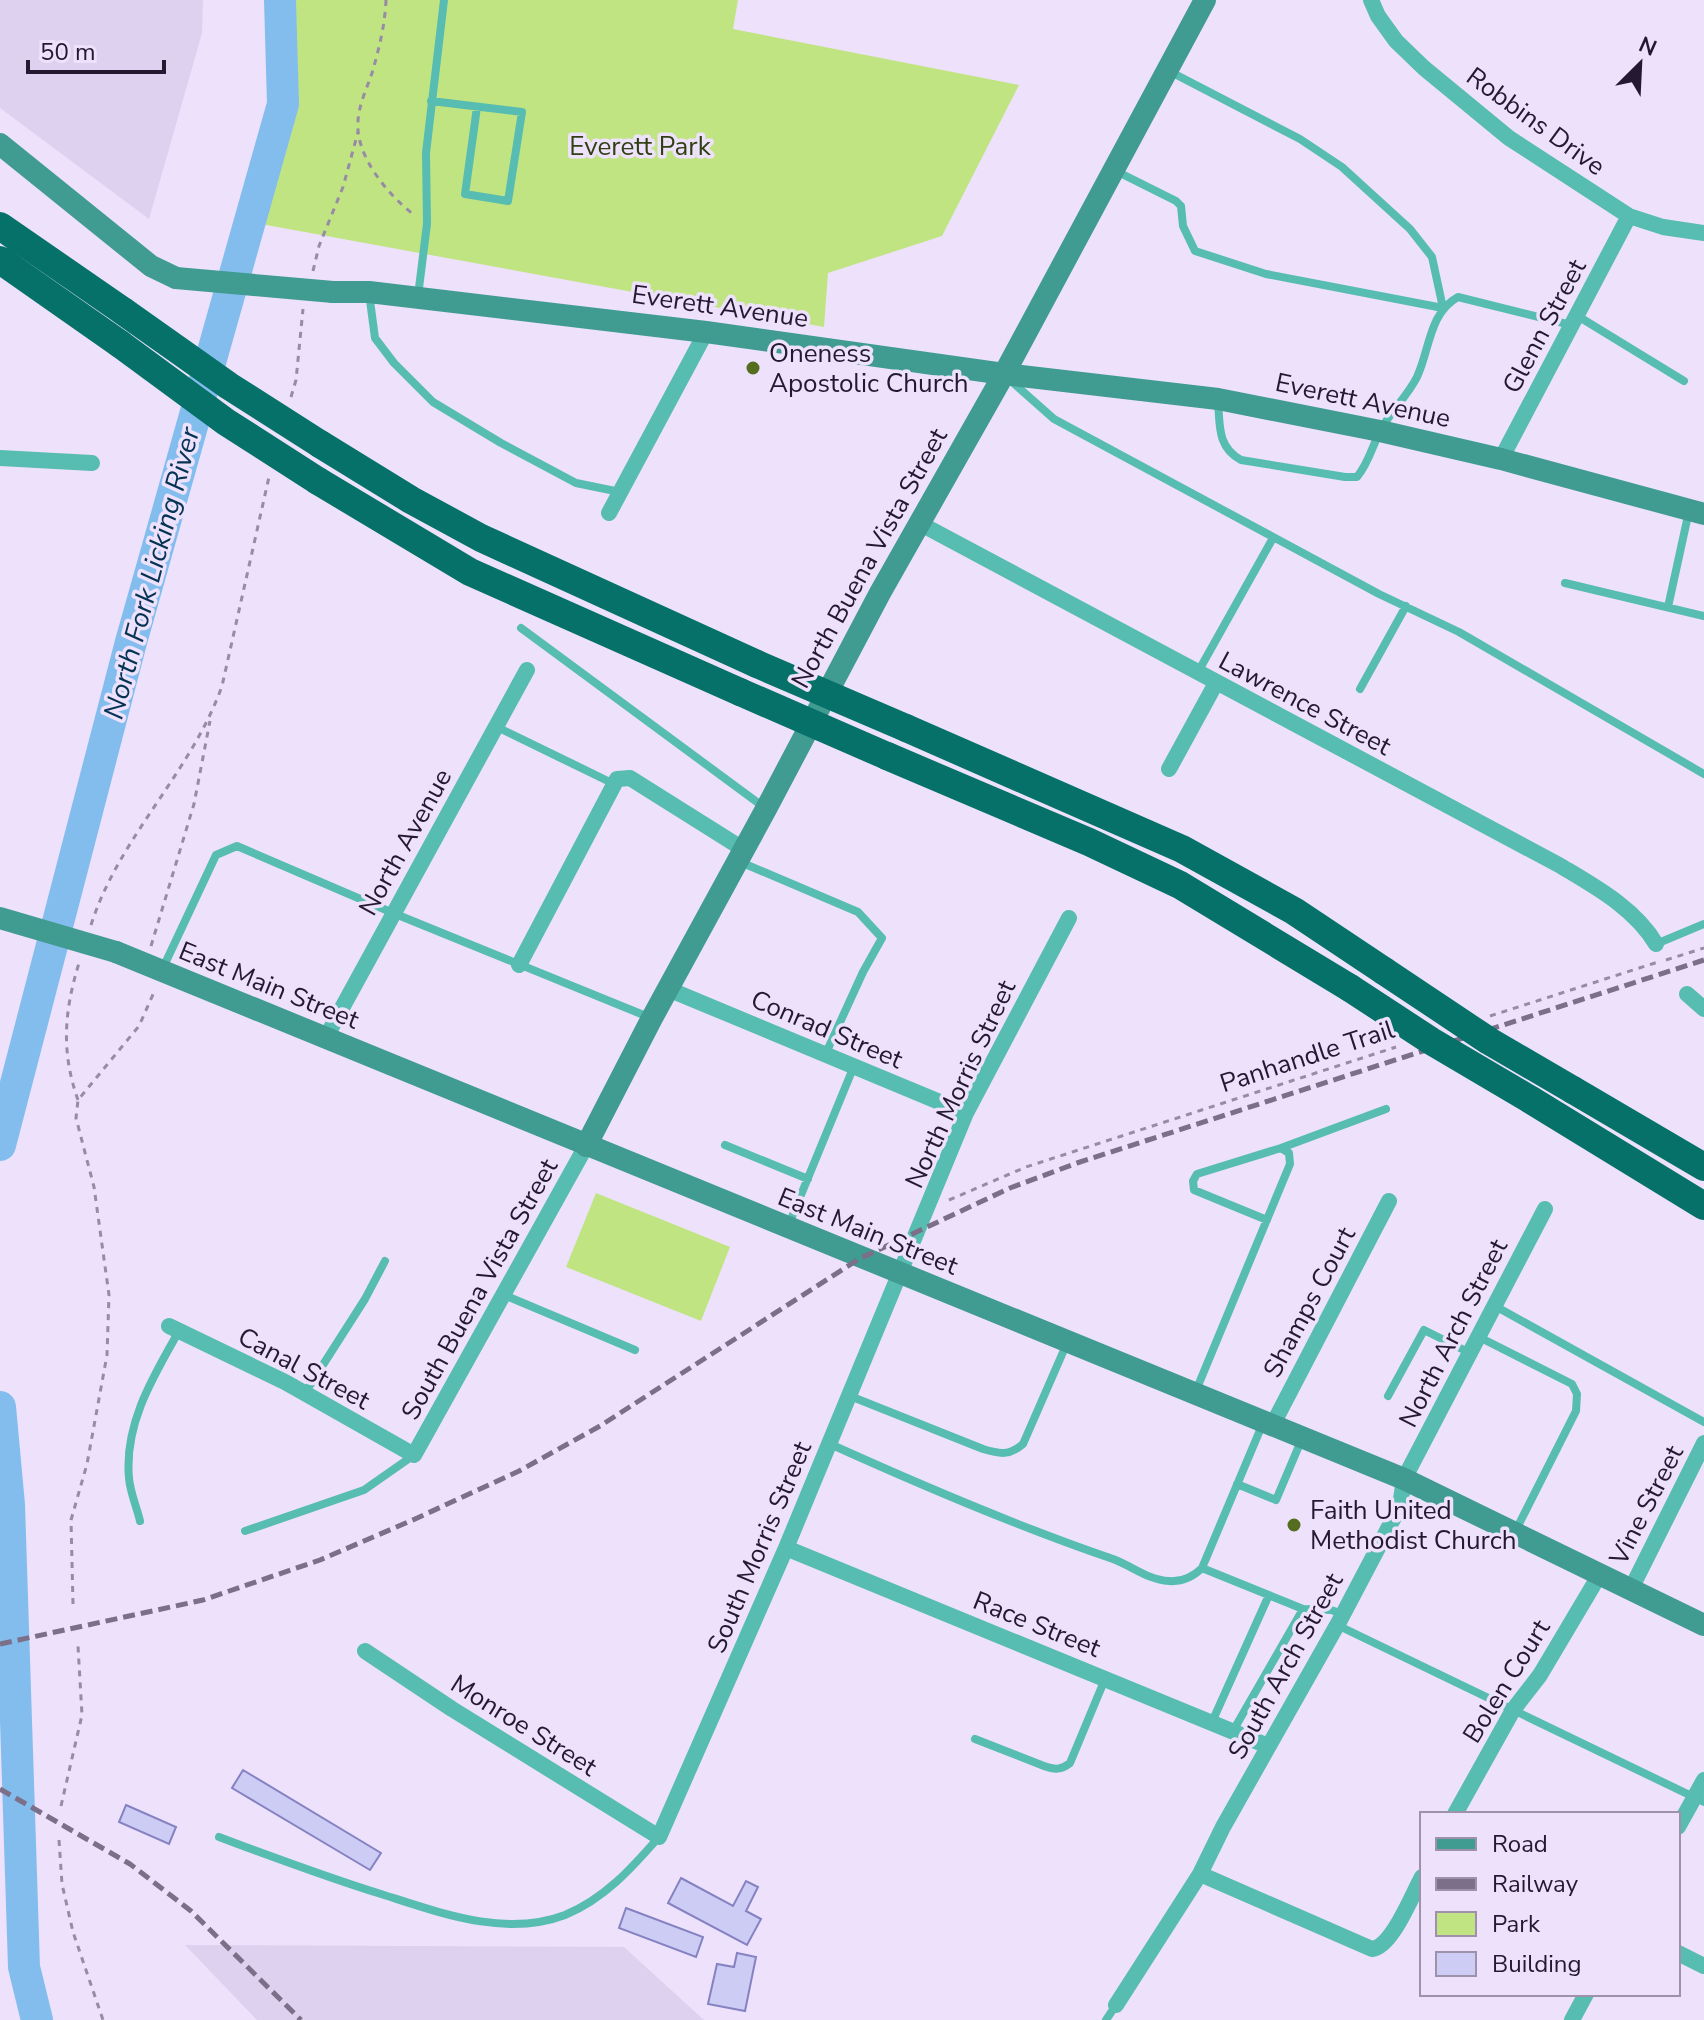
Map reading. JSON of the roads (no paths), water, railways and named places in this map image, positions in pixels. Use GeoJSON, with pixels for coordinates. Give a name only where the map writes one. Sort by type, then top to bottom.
{"type":"FeatureCollection","features":[{"type":"Feature","properties":{"kind":"highway"},"geometry":{"type":"LineString","coordinates":[[0,226],[229,386],[411,500],[481,538],[757,664],[1182,849],[1294,911],[1489,1041],[1697,1161]]}},
{"type":"Feature","properties":{"kind":"highway"},"geometry":{"type":"LineString","coordinates":[[0,260],[226,422],[470,572],[1089,842],[1180,885],[1704,1206]]}},
{"type":"Feature","properties":{"kind":"street","name":"North Buena Vista Street"},"geometry":{"type":"LineString","coordinates":[[586,1146],[919,523],[1004,374],[1205,0]]}},
{"type":"Feature","properties":{"kind":"street","name":"Robbins Drive"},"geometry":{"type":"LineString","coordinates":[[1371,0],[1396,41],[1509,138],[1629,216],[1663,227],[1704,233]]}},
{"type":"Feature","properties":{"kind":"street","name":"Everett Avenue"},"geometry":{"type":"LineString","coordinates":[[0,144],[151,266],[176,278],[418,297],[1218,399],[1501,459],[1696,512]]}},
{"type":"Feature","properties":{"kind":"street","name":"Glenn Street"},"geometry":{"type":"LineString","coordinates":[[1501,459],[1629,216]]}},
{"type":"Feature","properties":{"kind":"street"},"geometry":{"type":"LineString","coordinates":[[609,513],[706,332]]}},
{"type":"Feature","properties":{"kind":"street"},"geometry":{"type":"LineString","coordinates":[[0,458],[92,463]]}},
{"type":"Feature","properties":{"kind":"street","name":"Lawrence Street"},"geometry":{"type":"LineString","coordinates":[[919,523],[1559,865],[1637,919],[1656,944]]}},
{"type":"Feature","properties":{"kind":"street","name":"North Avenue"},"geometry":{"type":"LineString","coordinates":[[325,1039],[527,670]]}},
{"type":"Feature","properties":{"kind":"street"},"geometry":{"type":"LineString","coordinates":[[1169,769],[1216,683]]}},
{"type":"Feature","properties":{"kind":"street"},"geometry":{"type":"LineString","coordinates":[[519,965],[617,779],[630,778],[740,855]]}},
{"type":"Feature","properties":{"kind":"street","name":"East Main Street"},"geometry":{"type":"LineString","coordinates":[[0,918],[116,952],[859,1259],[1404,1479],[1704,1625]]}},
{"type":"Feature","properties":{"kind":"street","name":"North Morris Street"},"geometry":{"type":"LineString","coordinates":[[900,1274],[966,1113],[1069,918]]}},
{"type":"Feature","properties":{"kind":"street","name":"Conrad Street"},"geometry":{"type":"LineString","coordinates":[[668,989],[966,1113]]}},
{"type":"Feature","properties":{"kind":"street"},"geometry":{"type":"LineString","coordinates":[[1687,994],[1704,1009]]}},
{"type":"Feature","properties":{"kind":"street","name":"South Buena Vista Street"},"geometry":{"type":"LineString","coordinates":[[414,1455],[586,1146]]}},
{"type":"Feature","properties":{"kind":"street","name":"Shamps Court"},"geometry":{"type":"LineString","coordinates":[[1268,1424],[1389,1201]]}},
{"type":"Feature","properties":{"kind":"street","name":"North Arch Street"},"geometry":{"type":"LineString","coordinates":[[1404,1479],[1545,1209]]}},
{"type":"Feature","properties":{"kind":"street","name":"South Morris Street"},"geometry":{"type":"LineString","coordinates":[[659,1837],[786,1548],[900,1274]]}},
{"type":"Feature","properties":{"kind":"street","name":"Canal Street"},"geometry":{"type":"LineString","coordinates":[[174,1328],[305,1393],[414,1455]]}},
{"type":"Feature","properties":{"kind":"street","name":"Vine Street"},"geometry":{"type":"LineString","coordinates":[[1631,1589],[1704,1443]]}},
{"type":"Feature","properties":{"kind":"street","name":"South Arch Street"},"geometry":{"type":"LineString","coordinates":[[1116,2005],[1200,1874],[1340,1619],[1400,1506],[1404,1479]]}},
{"type":"Feature","properties":{"kind":"street","name":"Race Street"},"geometry":{"type":"LineString","coordinates":[[786,1548],[1268,1746]]}},
{"type":"Feature","properties":{"kind":"street","name":"Bolen Court"},"geometry":{"type":"LineString","coordinates":[[1456,1812],[1513,1710],[1540,1675],[1600,1574]]}},
{"type":"Feature","properties":{"kind":"street","name":"Monroe Street"},"geometry":{"type":"LineString","coordinates":[[365,1651],[452,1709],[659,1837]]}},
{"type":"Feature","properties":{"kind":"street"},"geometry":{"type":"LineString","coordinates":[[1680,1824],[1699,1800],[1704,1780]]}},
{"type":"Feature","properties":{"kind":"street"},"geometry":{"type":"LineString","coordinates":[[1200,1874],[1372,1949],[1383,1946],[1420,1881]]}},
{"type":"Feature","properties":{"kind":"street"},"geometry":{"type":"LineString","coordinates":[[1680,1954],[1704,1966]]}},
{"type":"Feature","properties":{"kind":"street"},"geometry":{"type":"LineString","coordinates":[[1572,2020],[1585,1996]]}},
{"type":"Feature","properties":{"kind":"lane"},"geometry":{"type":"LineString","coordinates":[[418,297],[427,224],[426,153],[444,0]]}},
{"type":"Feature","properties":{"kind":"lane"},"geometry":{"type":"LineString","coordinates":[[1167,70],[1300,139],[1342,167],[1410,229],[1432,257],[1443,308]]}},
{"type":"Feature","properties":{"kind":"lane"},"geometry":{"type":"LineString","coordinates":[[431,101],[522,112],[508,201],[465,194],[477,107]]}},
{"type":"Feature","properties":{"kind":"lane"},"geometry":{"type":"LineString","coordinates":[[1112,169],[1176,201],[1181,206],[1183,226],[1195,251],[1266,274],[1443,308]]}},
{"type":"Feature","properties":{"kind":"lane"},"geometry":{"type":"LineString","coordinates":[[369,292],[375,338],[394,363],[433,402],[576,483],[621,492]]}},
{"type":"Feature","properties":{"kind":"lane"},"geometry":{"type":"LineString","coordinates":[[1218,399],[1221,439],[1226,449],[1241,460],[1357,477],[1380,431],[1416,379],[1439,312],[1458,297],[1574,320],[1666,368],[1684,381]]}},
{"type":"Feature","properties":{"kind":"lane"},"geometry":{"type":"LineString","coordinates":[[1004,374],[1054,419],[1273,538],[1483,645],[1704,774]]}},
{"type":"Feature","properties":{"kind":"lane"},"geometry":{"type":"LineString","coordinates":[[1668,607],[1696,512]]}},
{"type":"Feature","properties":{"kind":"lane"},"geometry":{"type":"LineString","coordinates":[[1197,673],[1273,538]]}},
{"type":"Feature","properties":{"kind":"lane"},"geometry":{"type":"LineString","coordinates":[[1565,583],[1704,616]]}},
{"type":"Feature","properties":{"kind":"lane"},"geometry":{"type":"LineString","coordinates":[[1360,689],[1406,606]]}},
{"type":"Feature","properties":{"kind":"lane"},"geometry":{"type":"LineString","coordinates":[[521,628],[766,809]]}},
{"type":"Feature","properties":{"kind":"lane"},"geometry":{"type":"LineString","coordinates":[[496,727],[614,785]]}},
{"type":"Feature","properties":{"kind":"lane"},"geometry":{"type":"LineString","coordinates":[[153,968],[216,855],[237,846],[652,1018]]}},
{"type":"Feature","properties":{"kind":"lane"},"geometry":{"type":"LineString","coordinates":[[740,855],[858,912],[882,938],[826,1053]]}},
{"type":"Feature","properties":{"kind":"lane"},"geometry":{"type":"LineString","coordinates":[[1656,944],[1704,924]]}},
{"type":"Feature","properties":{"kind":"lane"},"geometry":{"type":"LineString","coordinates":[[787,1229],[854,1066]]}},
{"type":"Feature","properties":{"kind":"lane"},"geometry":{"type":"LineString","coordinates":[[1267,1220],[1194,1190],[1193,1181],[1197,1174],[1281,1148],[1386,1109]]}},
{"type":"Feature","properties":{"kind":"lane"},"geometry":{"type":"LineString","coordinates":[[725,1145],[808,1179]]}},
{"type":"Feature","properties":{"kind":"lane"},"geometry":{"type":"LineString","coordinates":[[1195,1394],[1290,1164],[1289,1153],[1281,1148]]}},
{"type":"Feature","properties":{"kind":"lane"},"geometry":{"type":"LineString","coordinates":[[305,1393],[385,1261]]}},
{"type":"Feature","properties":{"kind":"lane"},"geometry":{"type":"LineString","coordinates":[[504,1295],[635,1350]]}},
{"type":"Feature","properties":{"kind":"lane"},"geometry":{"type":"LineString","coordinates":[[1494,1306],[1704,1422]]}},
{"type":"Feature","properties":{"kind":"lane"},"geometry":{"type":"LineString","coordinates":[[140,1521],[129,1479],[131,1434],[174,1328]]}},
{"type":"Feature","properties":{"kind":"lane"},"geometry":{"type":"LineString","coordinates":[[1388,1396],[1424,1330],[1470,1353]]}},
{"type":"Feature","properties":{"kind":"lane"},"geometry":{"type":"LineString","coordinates":[[1479,1336],[1572,1384],[1577,1394],[1576,1411],[1514,1533]]}},
{"type":"Feature","properties":{"kind":"lane"},"geometry":{"type":"LineString","coordinates":[[850,1396],[983,1449],[1002,1454],[1014,1452],[1023,1444],[1067,1342]]}},
{"type":"Feature","properties":{"kind":"lane"},"geometry":{"type":"LineString","coordinates":[[830,1444],[968,1506],[1118,1561],[1150,1577],[1172,1582],[1193,1577],[1202,1568],[1237,1484],[1268,1424]]}},
{"type":"Feature","properties":{"kind":"lane"},"geometry":{"type":"LineString","coordinates":[[1237,1484],[1276,1500],[1302,1438]]}},
{"type":"Feature","properties":{"kind":"lane"},"geometry":{"type":"LineString","coordinates":[[245,1531],[364,1490],[414,1455]]}},
{"type":"Feature","properties":{"kind":"lane"},"geometry":{"type":"LineString","coordinates":[[1202,1568],[1303,1609],[1331,1610],[1340,1619],[1513,1710],[1699,1800]]}},
{"type":"Feature","properties":{"kind":"lane"},"geometry":{"type":"LineString","coordinates":[[1212,1723],[1269,1595]]}},
{"type":"Feature","properties":{"kind":"lane"},"geometry":{"type":"LineString","coordinates":[[1233,1731],[1303,1609]]}},
{"type":"Feature","properties":{"kind":"lane"},"geometry":{"type":"LineString","coordinates":[[975,1739],[1055,1770],[1064,1768],[1070,1763],[1105,1678]]}},
{"type":"Feature","properties":{"kind":"lane"},"geometry":{"type":"LineString","coordinates":[[219,1837],[327,1877],[436,1912],[470,1920],[515,1924],[566,1914],[603,1893],[628,1872],[659,1837]]}},
{"type":"Feature","properties":{"kind":"lane"},"geometry":{"type":"LineString","coordinates":[[1106,2020],[1116,2005]]}},
{"type":"Feature","properties":{"kind":"waterway","name":"North Fork Licking River"},"geometry":{"type":"LineString","coordinates":[[0,1145],[131,642],[283,104],[280,0]]}},
{"type":"Feature","properties":{"kind":"waterway","name":"North Fork Licking River"},"geometry":{"type":"LineString","coordinates":[[0,1407],[9,1505],[24,1967],[37,2020]]}},
{"type":"Feature","properties":{"kind":"railway"},"geometry":{"type":"LineString","coordinates":[[0,1644],[203,1600],[320,1560],[415,1519],[519,1471],[600,1426],[859,1259],[1010,1188],[1077,1163],[1704,960]]}},
{"type":"Feature","properties":{"kind":"railway"},"geometry":{"type":"LineString","coordinates":[[0,1789],[130,1864],[191,1911],[301,2020]]}},
{"type":"Feature","properties":{"kind":"place","name":"Oneness Apostolic Church"},"geometry":{"type":"Point","coordinates":[753,368]}},
{"type":"Feature","properties":{"kind":"place","name":"Faith United Methodist Church"},"geometry":{"type":"Point","coordinates":[1294,1525]}},
{"type":"Feature","properties":{"kind":"park label","name":"Everett Park"},"geometry":{"type":"Point","coordinates":[640,146]}}]}
